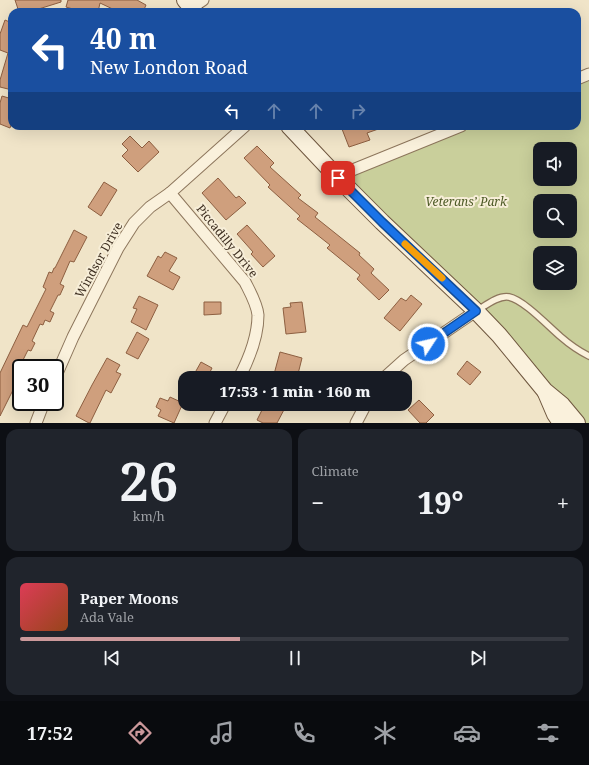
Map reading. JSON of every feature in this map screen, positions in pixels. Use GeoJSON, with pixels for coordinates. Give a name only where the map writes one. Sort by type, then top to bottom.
{"type":"FeatureCollection","features":[{"type":"Feature","properties":{"kind":"street","name":"Windsor Drive"},"geometry":{"type":"LineString","coordinates":[[63,359],[118,248],[134,223],[150,207],[170,193],[241,130]]}},
{"type":"Feature","properties":{"kind":"street"},"geometry":{"type":"LineString","coordinates":[[293,130],[382,222],[476,311],[499,335],[545,392],[555,414],[561,423]]}},
{"type":"Feature","properties":{"kind":"street"},"geometry":{"type":"LineString","coordinates":[[338,178],[350,171],[451,130]]}},
{"type":"Feature","properties":{"kind":"street","name":"Piccadilly Drive"},"geometry":{"type":"LineString","coordinates":[[170,193],[245,282],[252,295],[258,314],[256,337],[243,371]]}},
{"type":"Feature","properties":{"kind":"street"},"geometry":{"type":"LineString","coordinates":[[392,371],[404,360],[476,311]]}},
{"type":"Feature","properties":{"kind":"street"},"geometry":{"type":"LineString","coordinates":[[545,392],[562,404],[577,423]]}},
{"type":"Feature","properties":{"kind":"street"},"geometry":{"type":"LineString","coordinates":[[36,423],[41,411]]}},
{"type":"Feature","properties":{"kind":"street"},"geometry":{"type":"LineString","coordinates":[[215,423],[221,411]]}},
{"type":"Feature","properties":{"kind":"street"},"geometry":{"type":"LineString","coordinates":[[356,423],[362,411]]}},
{"type":"Feature","properties":{"kind":"lane"},"geometry":{"type":"LineString","coordinates":[[476,311],[495,299],[508,297],[517,300],[562,338],[589,356]]}},
{"type":"Feature","properties":{"kind":"green space","name":"Veterans’ Park"},"geometry":{"type":"Polygon","coordinates":[[[589,74],[589,423],[577,423],[338,178],[452,130],[581,130],[581,77],[589,74]]]}},
{"type":"Feature","properties":{"kind":"building"},"geometry":{"type":"Polygon","coordinates":[[[15,0],[61,0],[61,2],[42,8],[18,8],[15,0]]]}},
{"type":"Feature","properties":{"kind":"building"},"geometry":{"type":"Polygon","coordinates":[[[68,0],[137,0],[146,5],[145,8],[111,8],[100,3],[99,8],[66,7],[68,0]]]}},
{"type":"Feature","properties":{"kind":"building"},"geometry":{"type":"Polygon","coordinates":[[[5,20],[8,21],[8,53],[0,50],[0,34],[5,20]]]}},
{"type":"Feature","properties":{"kind":"building"},"geometry":{"type":"Polygon","coordinates":[[[8,53],[8,89],[0,87],[0,80],[8,53]]]}},
{"type":"Feature","properties":{"kind":"building"},"geometry":{"type":"Polygon","coordinates":[[[2,96],[8,98],[8,127],[0,124],[0,103],[2,96]]]}},
{"type":"Feature","properties":{"kind":"building"},"geometry":{"type":"Polygon","coordinates":[[[342,130],[376,130],[367,133],[370,140],[349,147],[342,130]]]}},
{"type":"Feature","properties":{"kind":"building"},"geometry":{"type":"Polygon","coordinates":[[[130,136],[142,148],[149,141],[159,152],[138,172],[122,156],[128,150],[122,144],[130,136]]]}},
{"type":"Feature","properties":{"kind":"building"},"geometry":{"type":"Polygon","coordinates":[[[257,146],[274,163],[270,167],[301,195],[298,198],[318,213],[315,217],[360,253],[359,255],[374,269],[371,273],[389,290],[379,300],[357,279],[360,275],[327,248],[330,245],[297,219],[300,216],[268,187],[270,185],[244,158],[257,146]]]}},
{"type":"Feature","properties":{"kind":"building"},"geometry":{"type":"Polygon","coordinates":[[[218,178],[236,198],[239,196],[246,203],[226,220],[202,193],[218,178]]]}},
{"type":"Feature","properties":{"kind":"building"},"geometry":{"type":"Polygon","coordinates":[[[104,182],[117,190],[101,216],[88,207],[104,182]]]}},
{"type":"Feature","properties":{"kind":"building"},"geometry":{"type":"Polygon","coordinates":[[[247,225],[275,256],[263,267],[251,254],[253,252],[237,234],[247,225]]]}},
{"type":"Feature","properties":{"kind":"building"},"geometry":{"type":"Polygon","coordinates":[[[74,230],[87,237],[74,262],[70,261],[60,284],[64,286],[50,311],[54,313],[50,322],[45,320],[43,325],[40,324],[32,341],[35,343],[31,351],[28,350],[24,359],[12,359],[12,392],[0,416],[0,373],[23,325],[27,327],[46,289],[43,287],[49,272],[52,273],[74,230]]]}},
{"type":"Feature","properties":{"kind":"building"},"geometry":{"type":"Polygon","coordinates":[[[165,252],[177,258],[169,271],[180,277],[173,290],[147,276],[158,256],[161,258],[165,252]]]}},
{"type":"Feature","properties":{"kind":"building"},"geometry":{"type":"Polygon","coordinates":[[[411,295],[422,304],[400,331],[384,318],[401,298],[406,301],[411,295]]]}},
{"type":"Feature","properties":{"kind":"building"},"geometry":{"type":"Polygon","coordinates":[[[139,296],[158,305],[146,330],[131,322],[137,309],[133,308],[139,296]]]}},
{"type":"Feature","properties":{"kind":"building"},"geometry":{"type":"Polygon","coordinates":[[[204,302],[221,302],[221,314],[204,315],[204,302]]]}},
{"type":"Feature","properties":{"kind":"building"},"geometry":{"type":"Polygon","coordinates":[[[302,302],[306,332],[286,334],[283,308],[291,307],[290,303],[302,302]]]}},
{"type":"Feature","properties":{"kind":"building"},"geometry":{"type":"Polygon","coordinates":[[[137,332],[149,339],[138,359],[126,353],[137,332]]]}},
{"type":"Feature","properties":{"kind":"building"},"geometry":{"type":"Polygon","coordinates":[[[280,352],[302,358],[299,371],[275,371],[280,352]]]}},
{"type":"Feature","properties":{"kind":"building"},"geometry":{"type":"Polygon","coordinates":[[[107,358],[120,365],[116,372],[121,374],[111,393],[106,390],[89,423],[76,416],[107,358]]]}},
{"type":"Feature","properties":{"kind":"building"},"geometry":{"type":"Polygon","coordinates":[[[467,361],[481,372],[470,385],[457,374],[467,361]]]}},
{"type":"Feature","properties":{"kind":"building"},"geometry":{"type":"Polygon","coordinates":[[[201,362],[212,368],[210,371],[196,371],[201,362]]]}},
{"type":"Feature","properties":{"kind":"building"},"geometry":{"type":"Polygon","coordinates":[[[170,397],[178,401],[178,411],[179,411],[174,423],[158,416],[161,410],[156,407],[160,398],[168,401],[170,397]]]}},
{"type":"Feature","properties":{"kind":"building"},"geometry":{"type":"Polygon","coordinates":[[[419,400],[434,415],[426,423],[420,423],[409,411],[412,411],[412,406],[419,400]]]}},
{"type":"Feature","properties":{"kind":"building"},"geometry":{"type":"Polygon","coordinates":[[[262,411],[283,411],[277,423],[263,423],[257,420],[262,411]]]}},
{"type":"Feature","properties":{"kind":"slow traffic"},"geometry":{"type":"LineString","coordinates":[[405,244],[442,278]]}},
{"type":"Feature","properties":{"kind":"route"},"geometry":{"type":"LineString","coordinates":[[338,178],[476,311],[428,344]]}}]}
